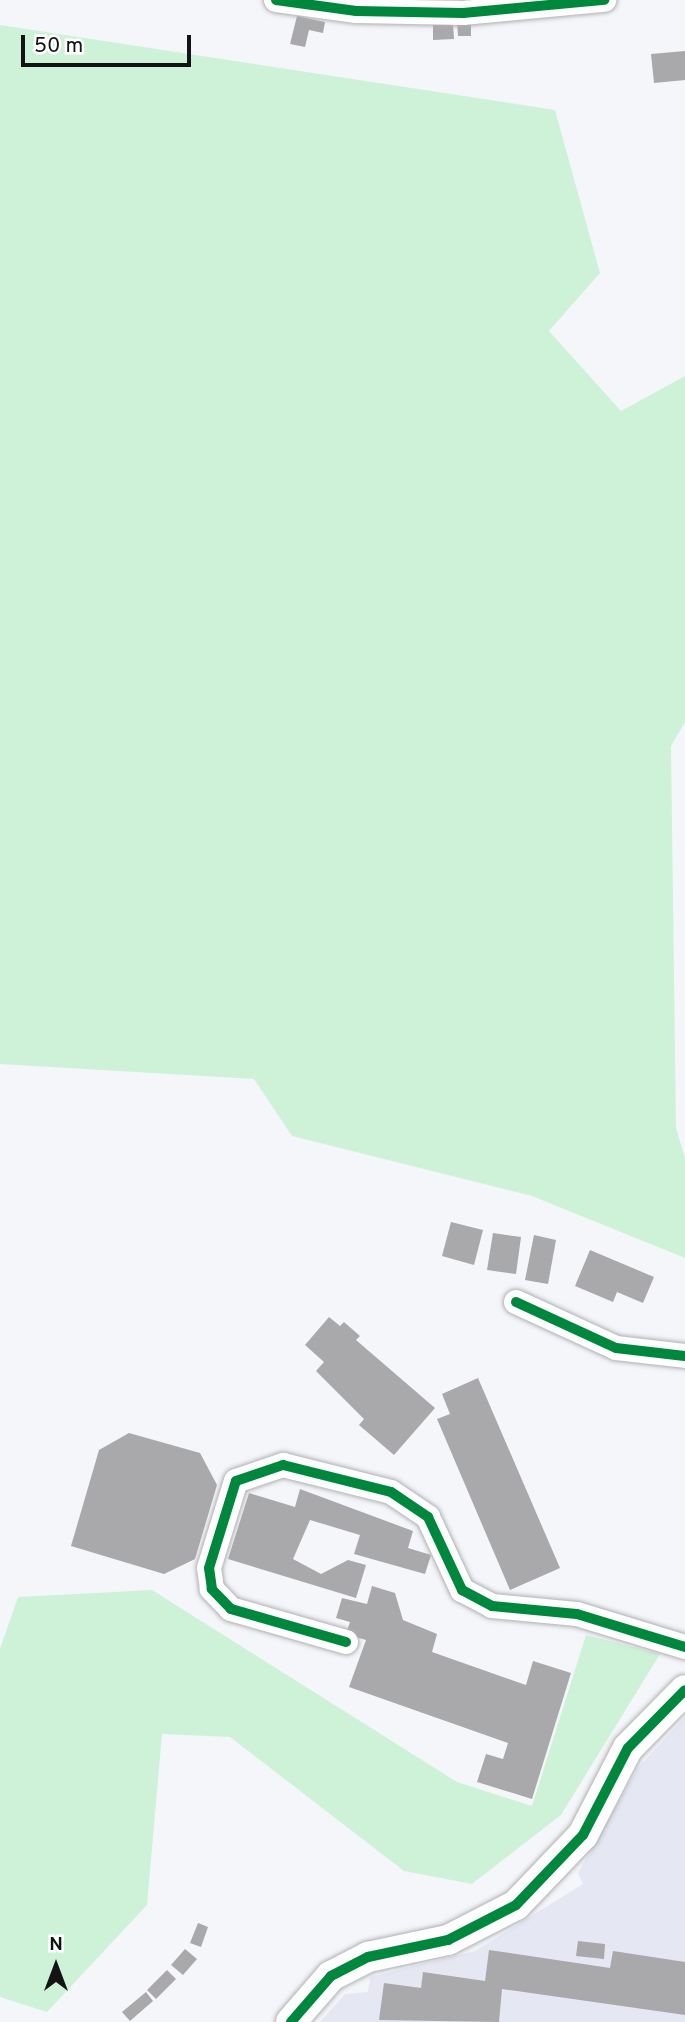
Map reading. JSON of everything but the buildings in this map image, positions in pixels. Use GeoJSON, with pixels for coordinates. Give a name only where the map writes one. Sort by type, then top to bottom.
{"type":"FeatureCollection","features":[{"type":"Feature","properties":{"kind":"street"},"geometry":{"type":"LineString","coordinates":[[276,0],[463,13],[604,0]]}},
{"type":"Feature","properties":{"kind":"street"},"geometry":{"type":"LineString","coordinates":[[516,1302],[616,1348],[685,1356]]}},
{"type":"Feature","properties":{"kind":"street"},"geometry":{"type":"LineString","coordinates":[[346,1642],[231,1609],[212,1589],[209,1568],[236,1481],[283,1465],[391,1492],[428,1517],[462,1590],[492,1606],[577,1614],[685,1647]]}},
{"type":"Feature","properties":{"kind":"street"},"geometry":{"type":"LineString","coordinates":[[291,2022],[331,1976],[355,1963],[448,1940],[516,1905],[583,1835],[628,1748],[685,1690]]}},
{"type":"Feature","properties":{"kind":"shaded area"},"geometry":{"type":"Polygon","coordinates":[[[685,1717],[685,2022],[320,2022],[345,1994],[368,1992],[370,1977],[475,1951],[583,1884],[578,1873],[638,1768],[685,1717]]]}},
{"type":"Feature","properties":{"kind":"green space"},"geometry":{"type":"Polygon","coordinates":[[[0,25],[555,110],[600,273],[549,331],[621,411],[685,376],[685,722],[671,746],[676,1128],[685,1158],[685,1258],[532,1196],[292,1136],[254,1079],[0,1064],[0,25]]]}},
{"type":"Feature","properties":{"kind":"green space"},"geometry":{"type":"Polygon","coordinates":[[[152,1590],[457,1782],[532,1806],[586,1635],[660,1654],[561,1815],[472,1884],[404,1871],[230,1737],[162,1734],[147,1905],[47,2012],[0,1997],[0,1649],[18,1597],[152,1590]]]}},
{"type":"Feature","properties":{"kind":"cycle path"},"geometry":{"type":"LineString","coordinates":[[276,0],[356,11],[463,13],[604,0]]}},
{"type":"Feature","properties":{"kind":"cycle path"},"geometry":{"type":"LineString","coordinates":[[516,1302],[616,1348],[685,1356]]}},
{"type":"Feature","properties":{"kind":"cycle path"},"geometry":{"type":"LineString","coordinates":[[346,1642],[231,1609],[212,1589],[209,1568],[236,1481],[283,1465],[391,1492],[428,1517],[462,1590],[492,1606],[577,1614],[685,1647]]}},
{"type":"Feature","properties":{"kind":"cycle path"},"geometry":{"type":"LineString","coordinates":[[291,2022],[331,1976],[368,1957],[448,1940],[516,1905],[583,1835],[628,1748],[685,1690]]}}]}
